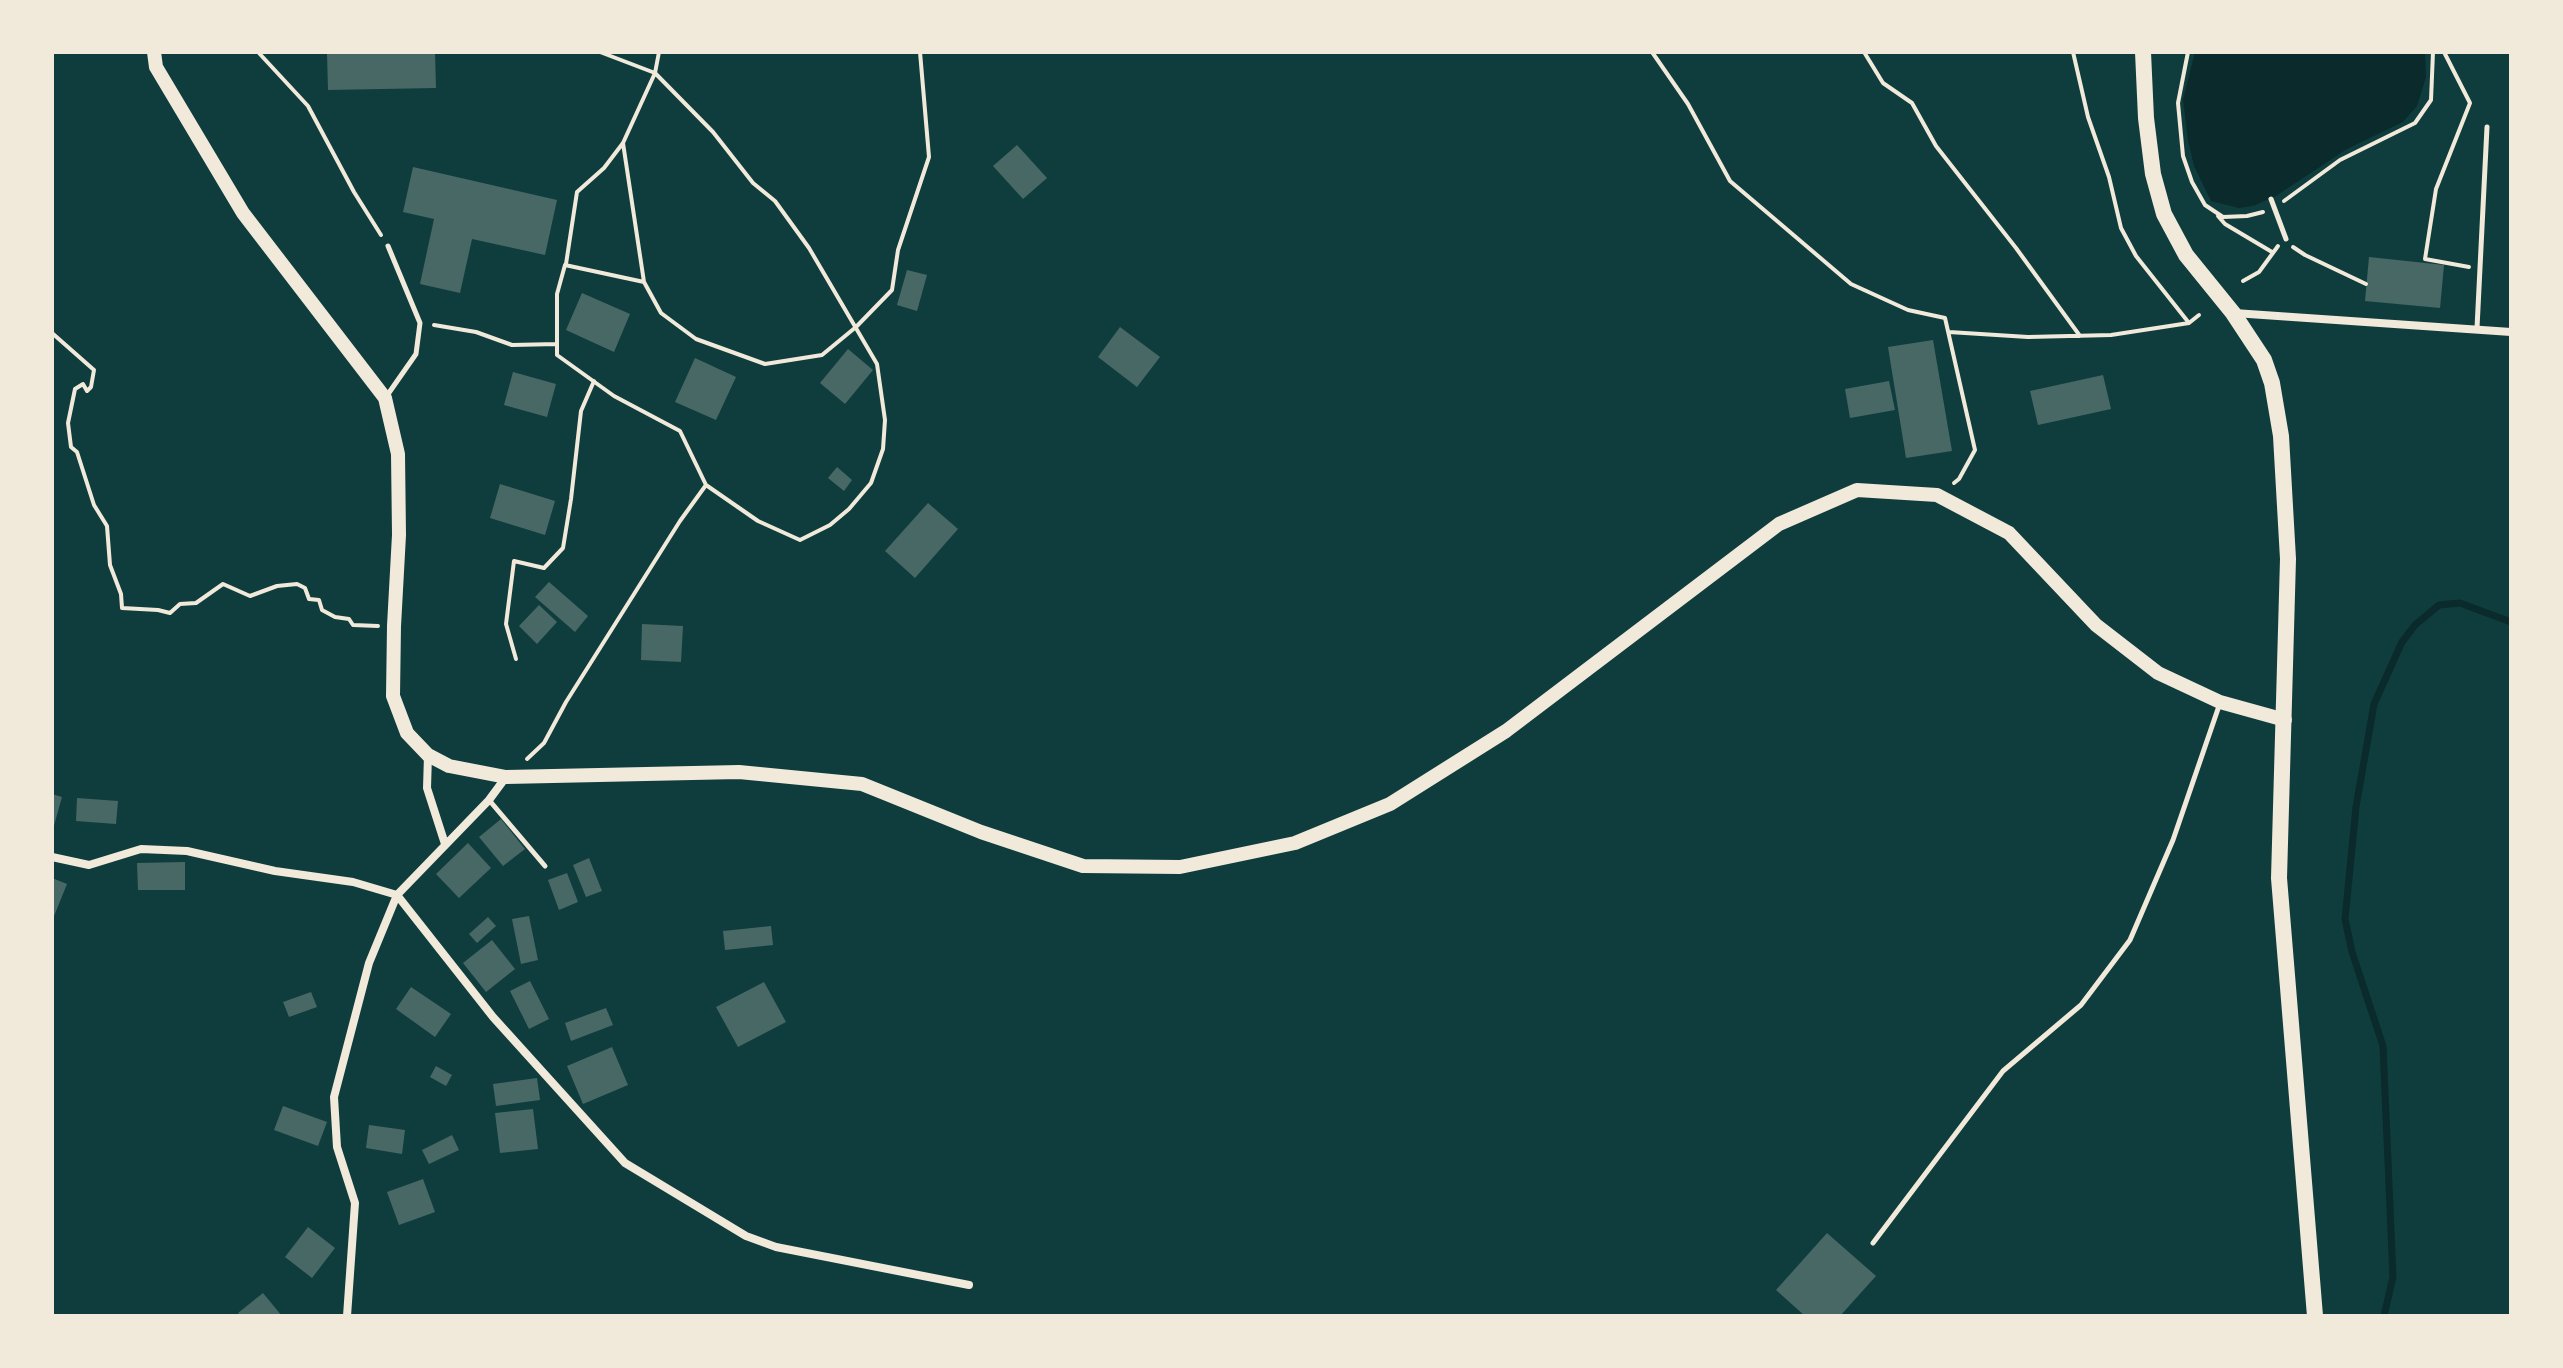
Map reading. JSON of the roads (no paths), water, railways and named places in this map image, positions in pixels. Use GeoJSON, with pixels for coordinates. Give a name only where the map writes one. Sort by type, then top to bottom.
{"type":"FeatureCollection","features":[{"type":"Feature","properties":{"kind":"main road"},"geometry":{"type":"LineString","coordinates":[[2143,52],[2146,118],[2153,174],[2164,214],[2186,255],[2233,313],[2264,360],[2272,383],[2281,436],[2288,559],[2279,878],[2315,1316]]}},
{"type":"Feature","properties":{"kind":"street"},"geometry":{"type":"LineString","coordinates":[[154,52],[156,67],[243,213],[385,398],[398,454],[399,535],[393,696],[407,733],[428,755],[449,766],[506,777],[739,772],[862,784],[981,832],[1083,866],[1180,867],[1295,843],[1390,804],[1506,731],[1779,524],[1857,490],[1937,495],[2009,533],[2096,625],[2158,673],[2220,702],[2285,720]]}},
{"type":"Feature","properties":{"kind":"street"},"geometry":{"type":"LineString","coordinates":[[2233,313],[2511,332]]}},
{"type":"Feature","properties":{"kind":"street"},"geometry":{"type":"LineString","coordinates":[[428,755],[427,788],[445,844]]}},
{"type":"Feature","properties":{"kind":"street"},"geometry":{"type":"LineString","coordinates":[[347,1316],[355,1203],[337,1147],[334,1097],[369,963],[397,895],[489,800],[506,777]]}},
{"type":"Feature","properties":{"kind":"street"},"geometry":{"type":"LineString","coordinates":[[52,857],[89,865],[141,849],[187,851],[275,871],[353,882],[397,895],[493,1017],[625,1163],[746,1236],[776,1247],[969,1285]]}},
{"type":"Feature","properties":{"kind":"lane"},"geometry":{"type":"LineString","coordinates":[[2477,328],[2487,127]]}},
{"type":"Feature","properties":{"kind":"lane"},"geometry":{"type":"LineString","coordinates":[[2271,199],[2286,239]]}},
{"type":"Feature","properties":{"kind":"lane"},"geometry":{"type":"LineString","coordinates":[[385,398],[416,354],[420,323],[388,246]]}},
{"type":"Feature","properties":{"kind":"lane"},"geometry":{"type":"LineString","coordinates":[[1873,1243],[2003,1071],[2081,1005],[2130,940],[2173,840],[2220,702]]}},
{"type":"Feature","properties":{"kind":"lane"},"geometry":{"type":"LineString","coordinates":[[489,800],[545,866]]}},
{"type":"Feature","properties":{"kind":"water"},"geometry":{"type":"Polygon","coordinates":[[[2195,52],[2425,52],[2426,77],[2417,106],[2403,122],[2347,149],[2276,196],[2253,206],[2239,208],[2211,201],[2194,166],[2183,100],[2195,52]]]}},
{"type":"Feature","properties":{"kind":"waterway"},"geometry":{"type":"LineString","coordinates":[[2384,1316],[2393,1277],[2383,1046],[2352,952],[2345,919],[2356,807],[2374,704],[2402,642],[2415,625],[2439,605],[2460,603],[2511,622]]}}]}
